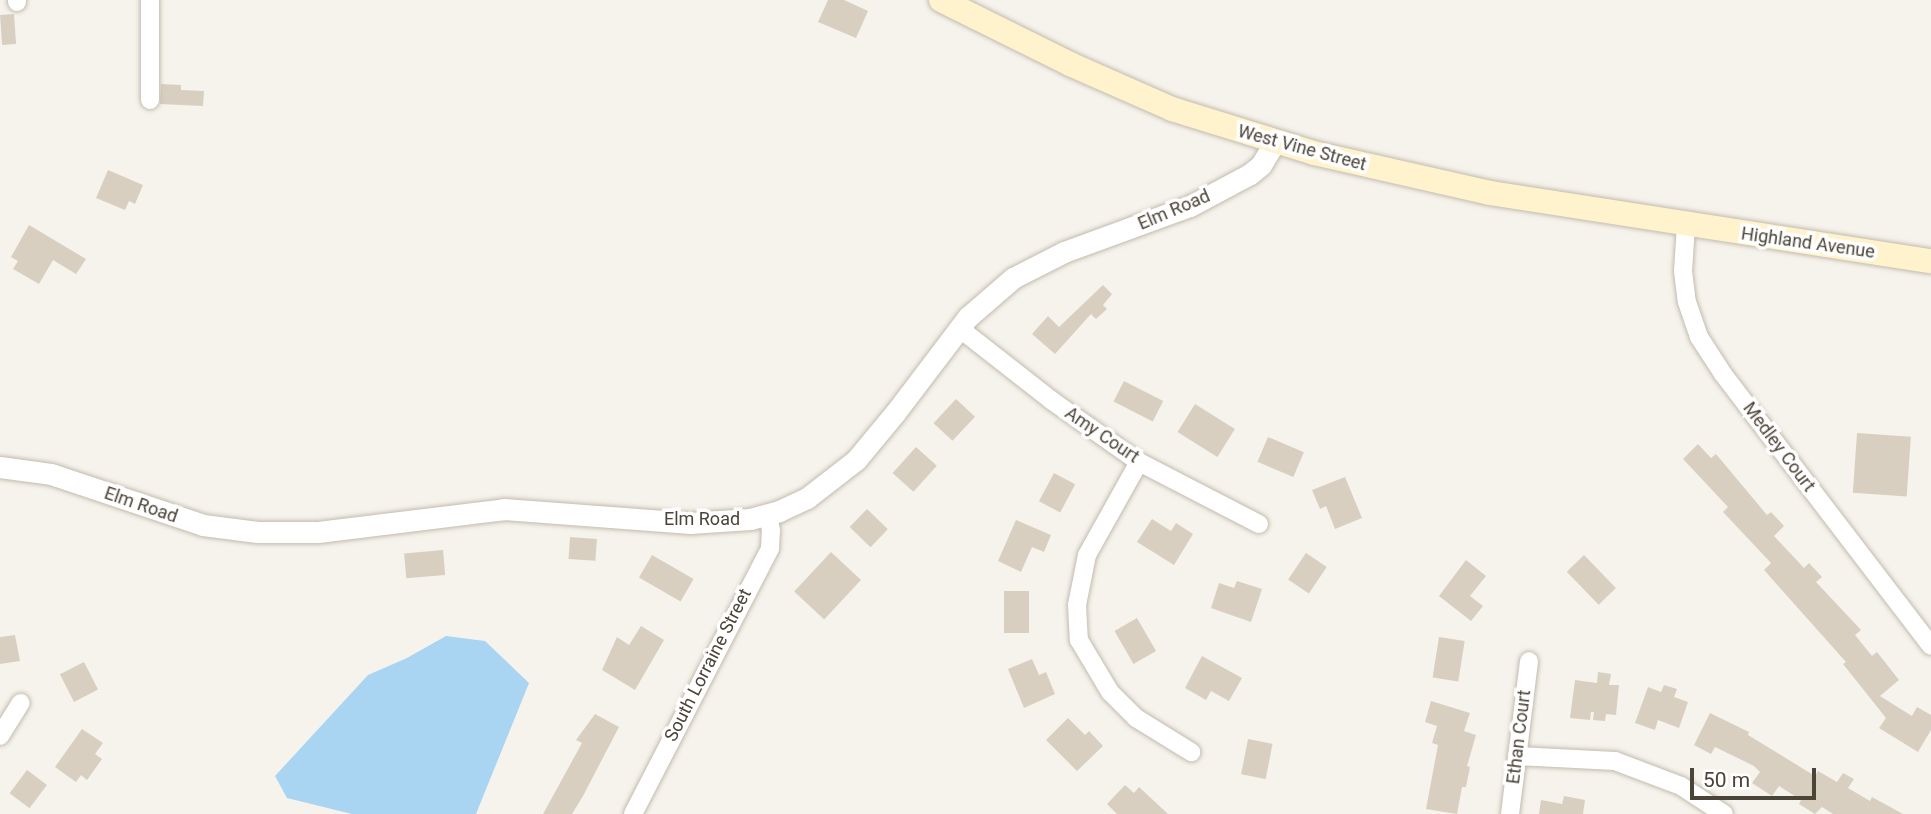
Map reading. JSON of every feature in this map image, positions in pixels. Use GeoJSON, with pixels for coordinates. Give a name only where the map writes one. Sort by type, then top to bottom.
{"type":"FeatureCollection","features":[{"type":"Feature","properties":{"kind":"main road","name":"West Vine Street"},"geometry":{"type":"LineString","coordinates":[[941,0],[1070,64],[1172,109],[1275,142],[1409,177],[1686,225]]}},
{"type":"Feature","properties":{"kind":"main road","name":"Highland Avenue"},"geometry":{"type":"LineString","coordinates":[[1686,225],[1931,261]]}},
{"type":"Feature","properties":{"kind":"street"},"geometry":{"type":"LineString","coordinates":[[150,0],[150,100]]}},
{"type":"Feature","properties":{"kind":"street","name":"Elm Road"},"geometry":{"type":"LineString","coordinates":[[0,467],[51,474],[203,525],[258,532],[317,532],[505,509],[691,523],[720,523],[768,514],[807,498],[856,460],[959,328],[989,295],[1013,278],[1065,252],[1190,206],[1250,174],[1261,165],[1275,142]]}},
{"type":"Feature","properties":{"kind":"street","name":"Medley Court"},"geometry":{"type":"LineString","coordinates":[[1686,225],[1683,271],[1687,302],[1699,337],[1723,374],[1931,646]]}},
{"type":"Feature","properties":{"kind":"street","name":"Amy Court"},"geometry":{"type":"LineString","coordinates":[[959,328],[1051,400],[1139,462],[1259,524]]}},
{"type":"Feature","properties":{"kind":"street"},"geometry":{"type":"LineString","coordinates":[[1139,462],[1087,555],[1077,605],[1079,640],[1110,692],[1128,709],[1191,752]]}},
{"type":"Feature","properties":{"kind":"street","name":"South Lorraine Street"},"geometry":{"type":"LineString","coordinates":[[633,814],[770,548],[768,514]]}},
{"type":"Feature","properties":{"kind":"street","name":"Ethan Court"},"geometry":{"type":"LineString","coordinates":[[1510,814],[1529,661]]}},
{"type":"Feature","properties":{"kind":"street"},"geometry":{"type":"LineString","coordinates":[[0,736],[21,703]]}},
{"type":"Feature","properties":{"kind":"street"},"geometry":{"type":"LineString","coordinates":[[1517,756],[1615,761],[1681,786],[1724,814]]}},
{"type":"Feature","properties":{"kind":"water"},"geometry":{"type":"Polygon","coordinates":[[[446,636],[485,641],[529,683],[476,814],[352,814],[287,798],[275,776],[368,675],[407,658],[446,636]]]}},
{"type":"Feature","properties":{"kind":"building"},"geometry":{"type":"Polygon","coordinates":[[[828,0],[844,0],[868,11],[856,38],[818,22],[828,0]]]}},
{"type":"Feature","properties":{"kind":"building"},"geometry":{"type":"Polygon","coordinates":[[[14,14],[16,44],[2,45],[0,15],[14,14]]]}},
{"type":"Feature","properties":{"kind":"building"},"geometry":{"type":"Polygon","coordinates":[[[161,84],[181,85],[181,90],[204,91],[203,106],[160,104],[161,84]]]}},
{"type":"Feature","properties":{"kind":"building"},"geometry":{"type":"Polygon","coordinates":[[[108,170],[143,185],[135,204],[129,201],[125,210],[96,198],[108,170]]]}},
{"type":"Feature","properties":{"kind":"building"},"geometry":{"type":"Polygon","coordinates":[[[29,225],[86,259],[76,274],[53,260],[39,284],[13,269],[18,261],[11,257],[29,225]]]}},
{"type":"Feature","properties":{"kind":"building"},"geometry":{"type":"Polygon","coordinates":[[[1103,285],[1112,294],[1103,305],[1107,309],[1096,319],[1091,314],[1055,354],[1032,334],[1048,316],[1059,327],[1103,285]]]}},
{"type":"Feature","properties":{"kind":"building"},"geometry":{"type":"Polygon","coordinates":[[[1124,381],[1163,401],[1153,421],[1114,401],[1124,381]]]}},
{"type":"Feature","properties":{"kind":"building"},"geometry":{"type":"Polygon","coordinates":[[[956,399],[975,417],[953,441],[933,423],[956,399]]]}},
{"type":"Feature","properties":{"kind":"building"},"geometry":{"type":"Polygon","coordinates":[[[1195,404],[1235,429],[1217,457],[1178,432],[1195,404]]]}},
{"type":"Feature","properties":{"kind":"building"},"geometry":{"type":"Polygon","coordinates":[[[1857,433],[1911,437],[1907,497],[1853,493],[1857,433]]]}},
{"type":"Feature","properties":{"kind":"building"},"geometry":{"type":"Polygon","coordinates":[[[1268,437],[1304,452],[1293,477],[1257,462],[1268,437]]]}},
{"type":"Feature","properties":{"kind":"building"},"geometry":{"type":"Polygon","coordinates":[[[1698,444],[1711,458],[1716,454],[1767,515],[1771,512],[1784,526],[1774,536],[1804,568],[1809,563],[1822,577],[1816,582],[1861,630],[1855,635],[1872,656],[1877,652],[1899,680],[1880,696],[1912,716],[1917,707],[1931,715],[1931,730],[1918,752],[1879,728],[1886,718],[1843,664],[1846,662],[1764,570],[1771,563],[1723,512],[1728,507],[1683,459],[1698,444]]]}},
{"type":"Feature","properties":{"kind":"building"},"geometry":{"type":"Polygon","coordinates":[[[916,447],[937,466],[913,492],[893,473],[916,447]]]}},
{"type":"Feature","properties":{"kind":"building"},"geometry":{"type":"Polygon","coordinates":[[[1054,473],[1075,484],[1060,513],[1039,501],[1054,473]]]}},
{"type":"Feature","properties":{"kind":"building"},"geometry":{"type":"Polygon","coordinates":[[[1345,477],[1362,518],[1335,529],[1326,506],[1320,509],[1312,490],[1345,477]]]}},
{"type":"Feature","properties":{"kind":"building"},"geometry":{"type":"Polygon","coordinates":[[[867,509],[888,529],[870,547],[850,527],[867,509]]]}},
{"type":"Feature","properties":{"kind":"building"},"geometry":{"type":"Polygon","coordinates":[[[1152,519],[1171,531],[1176,523],[1193,534],[1174,565],[1137,542],[1152,519]]]}},
{"type":"Feature","properties":{"kind":"building"},"geometry":{"type":"Polygon","coordinates":[[[1016,520],[1051,535],[1044,552],[1032,547],[1021,572],[998,561],[1016,520]]]}},
{"type":"Feature","properties":{"kind":"building"},"geometry":{"type":"Polygon","coordinates":[[[570,537],[597,539],[595,561],[568,559],[570,537]]]}},
{"type":"Feature","properties":{"kind":"building"},"geometry":{"type":"Polygon","coordinates":[[[443,550],[445,575],[406,578],[404,553],[443,550]]]}},
{"type":"Feature","properties":{"kind":"building"},"geometry":{"type":"Polygon","coordinates":[[[831,552],[861,580],[824,619],[794,591],[831,552]]]}},
{"type":"Feature","properties":{"kind":"building"},"geometry":{"type":"Polygon","coordinates":[[[1306,553],[1327,567],[1309,594],[1288,580],[1306,553]]]}},
{"type":"Feature","properties":{"kind":"building"},"geometry":{"type":"Polygon","coordinates":[[[652,555],[694,579],[681,602],[639,578],[652,555]]]}},
{"type":"Feature","properties":{"kind":"building"},"geometry":{"type":"Polygon","coordinates":[[[1584,555],[1616,588],[1599,605],[1567,572],[1584,555]]]}},
{"type":"Feature","properties":{"kind":"building"},"geometry":{"type":"Polygon","coordinates":[[[1466,560],[1486,576],[1470,596],[1483,606],[1471,621],[1439,596],[1466,560]]]}},
{"type":"Feature","properties":{"kind":"building"},"geometry":{"type":"Polygon","coordinates":[[[1237,581],[1262,589],[1251,622],[1211,608],[1219,583],[1234,588],[1237,581]]]}},
{"type":"Feature","properties":{"kind":"building"},"geometry":{"type":"Polygon","coordinates":[[[1004,591],[1029,591],[1029,633],[1004,633],[1004,591]]]}},
{"type":"Feature","properties":{"kind":"building"},"geometry":{"type":"Polygon","coordinates":[[[1137,618],[1156,651],[1133,664],[1114,631],[1137,618]]]}},
{"type":"Feature","properties":{"kind":"building"},"geometry":{"type":"Polygon","coordinates":[[[641,626],[664,640],[635,690],[602,670],[617,637],[629,645],[641,626]]]}},
{"type":"Feature","properties":{"kind":"building"},"geometry":{"type":"Polygon","coordinates":[[[15,635],[20,661],[0,664],[0,637],[15,635]]]}},
{"type":"Feature","properties":{"kind":"building"},"geometry":{"type":"Polygon","coordinates":[[[1439,637],[1465,641],[1458,682],[1433,677],[1439,637]]]}},
{"type":"Feature","properties":{"kind":"building"},"geometry":{"type":"Polygon","coordinates":[[[1202,656],[1242,678],[1229,701],[1211,691],[1206,700],[1185,688],[1202,656]]]}},
{"type":"Feature","properties":{"kind":"building"},"geometry":{"type":"Polygon","coordinates":[[[1032,659],[1039,675],[1046,672],[1055,694],[1024,708],[1008,669],[1032,659]]]}},
{"type":"Feature","properties":{"kind":"building"},"geometry":{"type":"Polygon","coordinates":[[[84,662],[98,690],[74,702],[60,674],[84,662]]]}},
{"type":"Feature","properties":{"kind":"building"},"geometry":{"type":"Polygon","coordinates":[[[1598,672],[1611,674],[1609,685],[1619,685],[1616,715],[1606,714],[1605,721],[1593,720],[1594,712],[1591,712],[1590,720],[1570,718],[1575,680],[1597,683],[1598,672]]]}},
{"type":"Feature","properties":{"kind":"building"},"geometry":{"type":"Polygon","coordinates":[[[1664,685],[1677,689],[1674,697],[1688,702],[1679,728],[1658,720],[1655,730],[1635,723],[1648,687],[1661,692],[1664,685]]]}},
{"type":"Feature","properties":{"kind":"building"},"geometry":{"type":"Polygon","coordinates":[[[1431,701],[1470,713],[1464,731],[1476,735],[1467,766],[1470,767],[1466,787],[1462,787],[1457,814],[1426,809],[1438,745],[1432,743],[1437,726],[1425,722],[1431,701]]]}},
{"type":"Feature","properties":{"kind":"building"},"geometry":{"type":"Polygon","coordinates":[[[1710,713],[1749,732],[1748,735],[1815,776],[1818,771],[1837,782],[1843,773],[1854,779],[1848,788],[1870,801],[1872,797],[1903,814],[1833,814],[1822,807],[1815,814],[1799,804],[1801,800],[1779,786],[1772,796],[1752,783],[1760,772],[1754,766],[1715,747],[1711,754],[1694,745],[1710,713]]]}},
{"type":"Feature","properties":{"kind":"building"},"geometry":{"type":"Polygon","coordinates":[[[595,714],[619,727],[572,814],[543,814],[582,743],[576,740],[595,714]]]}},
{"type":"Feature","properties":{"kind":"building"},"geometry":{"type":"Polygon","coordinates":[[[1068,718],[1085,735],[1089,731],[1103,746],[1077,771],[1046,740],[1068,718]]]}},
{"type":"Feature","properties":{"kind":"building"},"geometry":{"type":"Polygon","coordinates":[[[82,729],[103,743],[95,754],[102,759],[87,780],[81,775],[76,782],[55,767],[82,729]]]}},
{"type":"Feature","properties":{"kind":"building"},"geometry":{"type":"Polygon","coordinates":[[[1248,739],[1273,744],[1266,779],[1241,774],[1248,739]]]}},
{"type":"Feature","properties":{"kind":"building"},"geometry":{"type":"Polygon","coordinates":[[[27,770],[47,785],[30,808],[10,793],[27,770]]]}},
{"type":"Feature","properties":{"kind":"building"},"geometry":{"type":"Polygon","coordinates":[[[1125,785],[1134,793],[1139,787],[1168,814],[1117,814],[1107,804],[1125,785]]]}},
{"type":"Feature","properties":{"kind":"building"},"geometry":{"type":"Polygon","coordinates":[[[1564,796],[1585,800],[1583,814],[1539,814],[1541,800],[1562,804],[1564,796]]]}}]}
